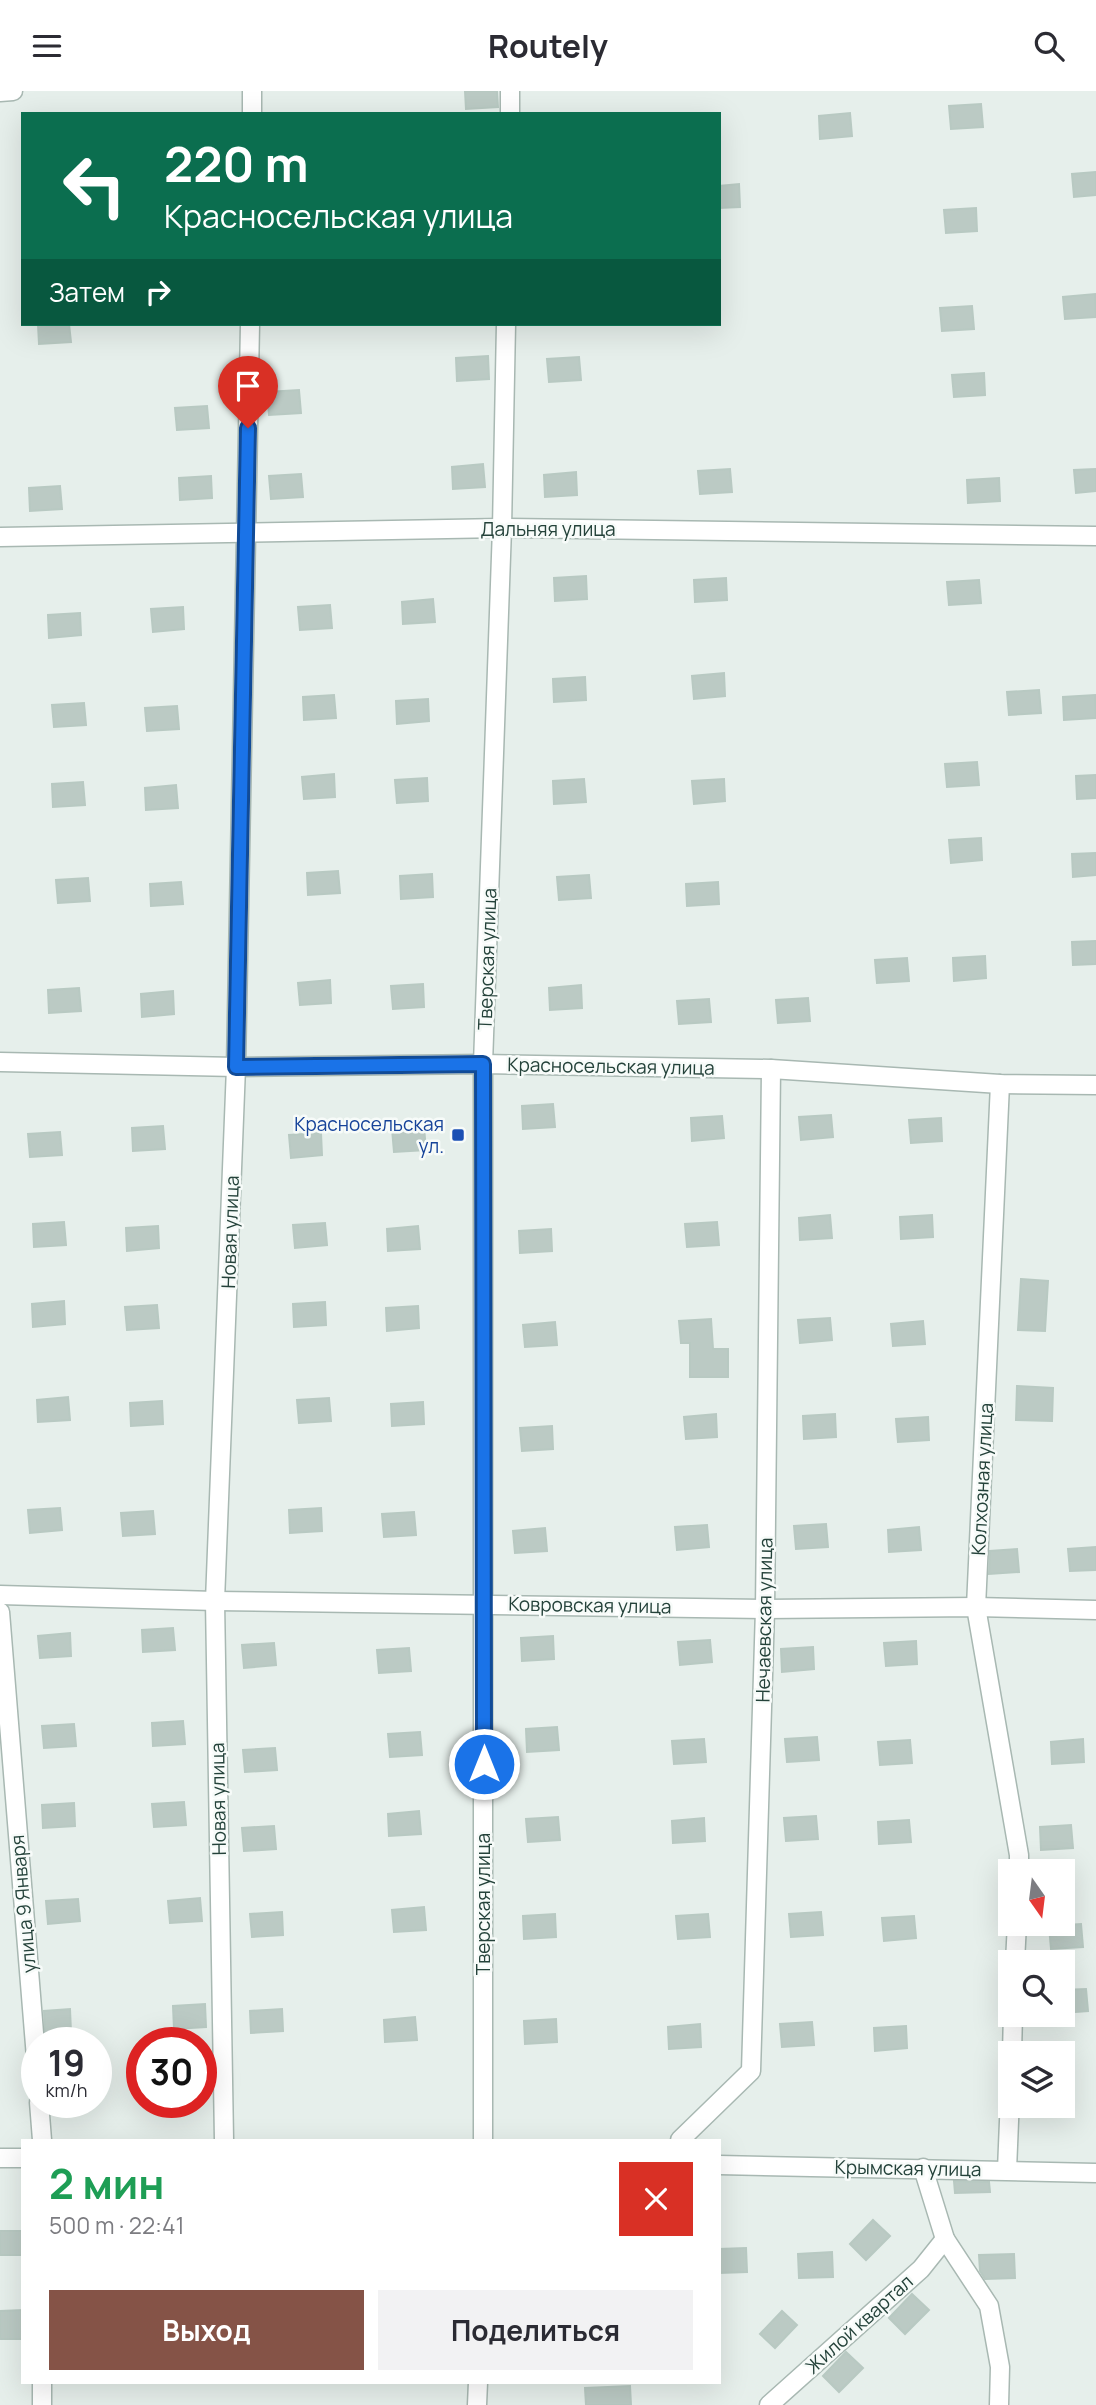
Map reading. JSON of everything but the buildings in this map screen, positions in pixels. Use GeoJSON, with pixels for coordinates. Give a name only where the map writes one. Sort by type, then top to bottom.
{"type":"FeatureCollection","features":[{"type":"Feature","properties":{"kind":"street"},"geometry":{"type":"LineString","coordinates":[[0,92],[13,91]]}},
{"type":"Feature","properties":{"kind":"street"},"geometry":{"type":"LineString","coordinates":[[252,91],[252,112]]}},
{"type":"Feature","properties":{"kind":"street"},"geometry":{"type":"LineString","coordinates":[[510,91],[510,112]]}},
{"type":"Feature","properties":{"kind":"street","name":"Новая улица"},"geometry":{"type":"LineString","coordinates":[[223,2139],[215,1601],[236,1067],[250,326]]}},
{"type":"Feature","properties":{"kind":"street","name":"Тверская улица"},"geometry":{"type":"LineString","coordinates":[[483,2139],[483,1064],[502,528],[506,326]]}},
{"type":"Feature","properties":{"kind":"street","name":"Дальняя улица"},"geometry":{"type":"LineString","coordinates":[[0,537],[502,528],[1096,536]]}},
{"type":"Feature","properties":{"kind":"street","name":"Красносельская улица"},"geometry":{"type":"LineString","coordinates":[[0,1062],[236,1067],[483,1064],[771,1069],[1000,1084],[1096,1085]]}},
{"type":"Feature","properties":{"kind":"street","name":"Нечаевская улица"},"geometry":{"type":"LineString","coordinates":[[681,2139],[751,2071],[765,1609],[771,1069]]}},
{"type":"Feature","properties":{"kind":"street","name":"Колхозная улица"},"geometry":{"type":"LineString","coordinates":[[1000,1084],[976,1607],[1019,1859]]}},
{"type":"Feature","properties":{"kind":"street","name":"Ковровская улица"},"geometry":{"type":"LineString","coordinates":[[0,1595],[765,1609],[976,1607],[1096,1610]]}},
{"type":"Feature","properties":{"kind":"street","name":"улица 9 Января"},"geometry":{"type":"LineString","coordinates":[[0,1612],[34,2027]]}},
{"type":"Feature","properties":{"kind":"street"},"geometry":{"type":"LineString","coordinates":[[40,2118],[42,2139]]}},
{"type":"Feature","properties":{"kind":"street"},"geometry":{"type":"LineString","coordinates":[[1007,2170],[1009,2118]]}},
{"type":"Feature","properties":{"kind":"street"},"geometry":{"type":"LineString","coordinates":[[0,2158],[21,2158]]}},
{"type":"Feature","properties":{"kind":"street","name":"Крымская улица"},"geometry":{"type":"LineString","coordinates":[[721,2165],[1096,2173]]}},
{"type":"Feature","properties":{"kind":"street"},"geometry":{"type":"LineString","coordinates":[[923,2168],[945,2239],[989,2306],[1000,2367],[999,2405]]}},
{"type":"Feature","properties":{"kind":"street","name":"Жилой квартал"},"geometry":{"type":"LineString","coordinates":[[769,2405],[921,2269],[945,2239]]}},
{"type":"Feature","properties":{"kind":"street"},"geometry":{"type":"LineString","coordinates":[[42,2384],[42,2405]]}},
{"type":"Feature","properties":{"kind":"street"},"geometry":{"type":"LineString","coordinates":[[477,2405],[478,2384]]}},
{"type":"Feature","properties":{"kind":"place","name":"Красносельская ул."},"geometry":{"type":"Point","coordinates":[458,1135]}},
{"type":"Feature","properties":{"kind":"route"},"geometry":{"type":"LineString","coordinates":[[248,428],[236,1067],[483,1064],[484,1764]]}}]}
